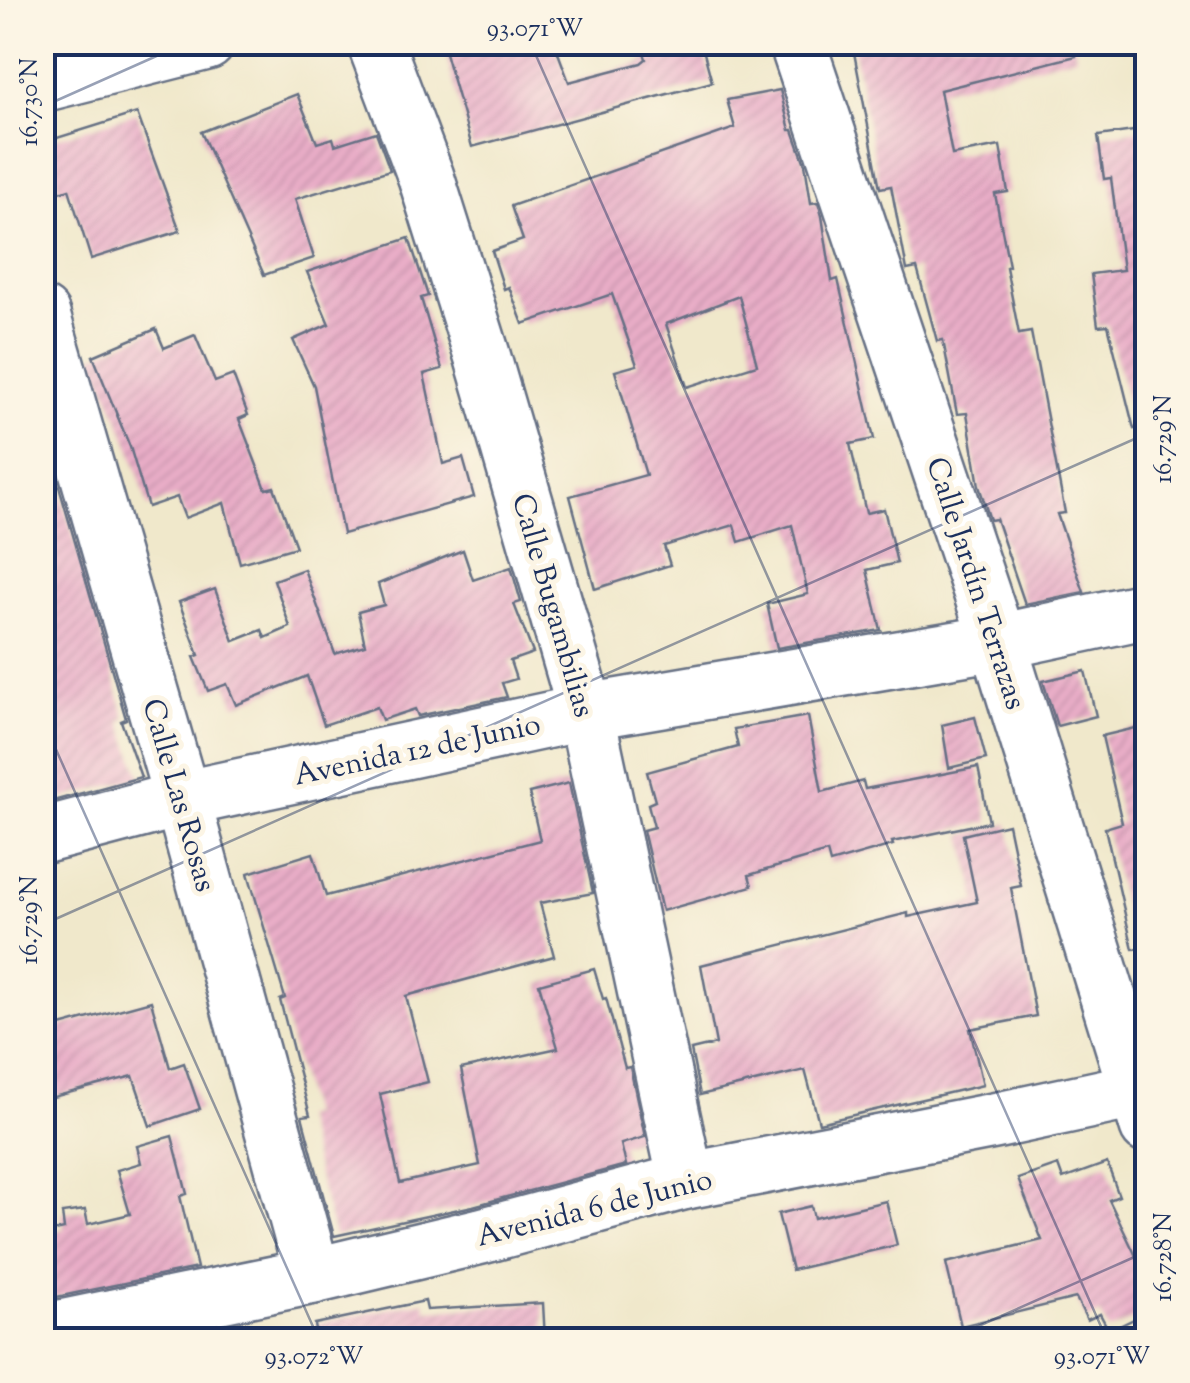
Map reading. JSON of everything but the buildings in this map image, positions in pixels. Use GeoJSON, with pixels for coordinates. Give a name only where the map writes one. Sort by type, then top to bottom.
{"type":"FeatureCollection","features":[{"type":"Feature","properties":{"kind":"street"},"geometry":{"type":"LineString","coordinates":[[42,84],[207,42]]}},
{"type":"Feature","properties":{"kind":"street","name":"Calle Bugambilias"},"geometry":{"type":"LineString","coordinates":[[376,42],[426,177],[482,355],[586,712],[686,1181]]}},
{"type":"Feature","properties":{"kind":"street","name":"Calle Jardín Terrazas"},"geometry":{"type":"LineString","coordinates":[[797,42],[998,642],[1143,1101]]}},
{"type":"Feature","properties":{"kind":"street","name":"Calle Las Rosas"},"geometry":{"type":"LineString","coordinates":[[42,315],[314,1276]]}},
{"type":"Feature","properties":{"kind":"street","name":"Avenida 12 de Junio"},"geometry":{"type":"LineString","coordinates":[[42,836],[182,800],[586,712],[998,642],[1148,610]]}},
{"type":"Feature","properties":{"kind":"street","name":"Avenida 6 de Junio"},"geometry":{"type":"LineString","coordinates":[[42,1332],[314,1276],[686,1181],[994,1122],[1143,1101]]}}]}
